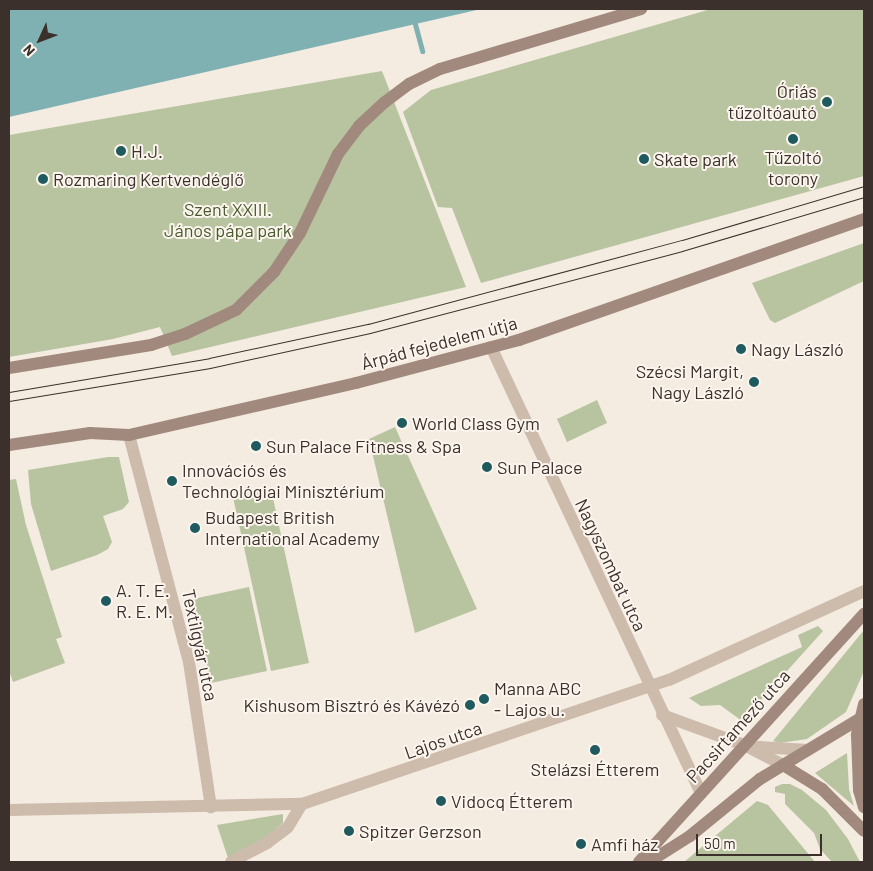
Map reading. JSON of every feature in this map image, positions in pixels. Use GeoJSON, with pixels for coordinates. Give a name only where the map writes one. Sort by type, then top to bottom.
{"type":"FeatureCollection","features":[{"type":"Feature","properties":{"kind":"main road"},"geometry":{"type":"LineString","coordinates":[[9,368],[150,345],[185,334],[236,310],[274,272],[300,232],[338,154],[359,126],[385,102],[409,84],[440,69],[641,9]]}},
{"type":"Feature","properties":{"kind":"main road","name":"Árpád fejedelem útja"},"geometry":{"type":"LineString","coordinates":[[9,445],[90,433],[129,435],[312,394],[490,347],[864,219]]}},
{"type":"Feature","properties":{"kind":"main road","name":"Pacsirtamező utca"},"geometry":{"type":"LineString","coordinates":[[639,862],[864,614]]}},
{"type":"Feature","properties":{"kind":"main road"},"geometry":{"type":"LineString","coordinates":[[864,704],[859,783],[864,807]]}},
{"type":"Feature","properties":{"kind":"main road"},"geometry":{"type":"LineString","coordinates":[[649,862],[783,765],[862,718]]}},
{"type":"Feature","properties":{"kind":"main road"},"geometry":{"type":"LineString","coordinates":[[783,765],[822,789],[864,831]]}},
{"type":"Feature","properties":{"kind":"street","name":"Nagyszombat utca"},"geometry":{"type":"LineString","coordinates":[[490,347],[649,688],[701,793]]}},
{"type":"Feature","properties":{"kind":"street","name":"Textilgyár utca"},"geometry":{"type":"LineString","coordinates":[[129,435],[187,655],[211,807]]}},
{"type":"Feature","properties":{"kind":"street","name":"Lajos utca"},"geometry":{"type":"LineString","coordinates":[[9,810],[302,804],[649,688],[758,641],[864,591]]}},
{"type":"Feature","properties":{"kind":"street"},"geometry":{"type":"LineString","coordinates":[[662,715],[744,745],[783,765]]}},
{"type":"Feature","properties":{"kind":"street"},"geometry":{"type":"LineString","coordinates":[[744,745],[778,751],[808,750]]}},
{"type":"Feature","properties":{"kind":"street"},"geometry":{"type":"LineString","coordinates":[[231,862],[268,843],[288,827],[302,804]]}},
{"type":"Feature","properties":{"kind":"green space"},"geometry":{"type":"Polygon","coordinates":[[[711,9],[864,9],[864,176],[481,283],[452,208],[438,207],[403,112],[431,90],[711,9]]]}},
{"type":"Feature","properties":{"kind":"green space","name":"Szent XXIII. János pápa park"},"geometry":{"type":"Polygon","coordinates":[[[382,71],[466,287],[172,356],[160,327],[113,339],[9,357],[9,135],[382,71]]]}},
{"type":"Feature","properties":{"kind":"green space"},"geometry":{"type":"Polygon","coordinates":[[[864,243],[864,281],[775,323],[770,320],[752,283],[864,243]]]}},
{"type":"Feature","properties":{"kind":"green space"},"geometry":{"type":"Polygon","coordinates":[[[597,400],[607,423],[567,442],[557,419],[597,400]]]}},
{"type":"Feature","properties":{"kind":"green space"},"geometry":{"type":"Polygon","coordinates":[[[395,427],[477,609],[415,633],[369,439],[395,427]]]}},
{"type":"Feature","properties":{"kind":"green space"},"geometry":{"type":"Polygon","coordinates":[[[108,457],[119,457],[129,502],[123,509],[103,516],[112,542],[108,549],[97,555],[51,571],[31,504],[28,470],[108,457]]]}},
{"type":"Feature","properties":{"kind":"green space"},"geometry":{"type":"Polygon","coordinates":[[[16,479],[26,525],[62,637],[56,639],[65,663],[13,682],[9,671],[9,480],[16,479]]]}},
{"type":"Feature","properties":{"kind":"green space"},"geometry":{"type":"Polygon","coordinates":[[[271,489],[309,663],[271,671],[233,497],[271,489]]]}},
{"type":"Feature","properties":{"kind":"green space"},"geometry":{"type":"Polygon","coordinates":[[[249,587],[267,671],[211,683],[193,599],[249,587]]]}},
{"type":"Feature","properties":{"kind":"green space"},"geometry":{"type":"Polygon","coordinates":[[[818,626],[823,631],[742,721],[720,705],[701,706],[689,698],[802,647],[798,635],[818,626]]]}},
{"type":"Feature","properties":{"kind":"green space"},"geometry":{"type":"Polygon","coordinates":[[[864,630],[864,671],[846,712],[807,739],[780,743],[773,741],[864,630]]]}},
{"type":"Feature","properties":{"kind":"green space"},"geometry":{"type":"Polygon","coordinates":[[[847,753],[849,789],[854,806],[815,773],[847,753]]]}},
{"type":"Feature","properties":{"kind":"green space"},"geometry":{"type":"Polygon","coordinates":[[[782,784],[790,784],[802,790],[826,810],[848,839],[860,862],[832,862],[820,849],[814,833],[785,804],[785,794],[775,792],[775,787],[782,784]]]}},
{"type":"Feature","properties":{"kind":"green space"},"geometry":{"type":"Polygon","coordinates":[[[757,801],[768,805],[815,862],[684,862],[757,801]]]}},
{"type":"Feature","properties":{"kind":"green space"},"geometry":{"type":"Polygon","coordinates":[[[283,814],[283,823],[263,840],[228,858],[217,825],[283,814]]]}},
{"type":"Feature","properties":{"kind":"water"},"geometry":{"type":"Polygon","coordinates":[[[9,9],[481,9],[9,117],[9,9]]]}},
{"type":"Feature","properties":{"kind":"waterway"},"geometry":{"type":"LineString","coordinates":[[415,24],[422,51]]}},
{"type":"Feature","properties":{"kind":"tram line"},"geometry":{"type":"LineString","coordinates":[[9,392],[209,358],[368,324],[682,240],[864,186]]}},
{"type":"Feature","properties":{"kind":"tram line"},"geometry":{"type":"LineString","coordinates":[[9,401],[210,368],[370,333],[682,251],[864,197]]}},
{"type":"Feature","properties":{"kind":"place","name":"Óriás tűzoltóautó"},"geometry":{"type":"Point","coordinates":[827,102]}},
{"type":"Feature","properties":{"kind":"place","name":"Tűzoltó torony"},"geometry":{"type":"Point","coordinates":[793,139]}},
{"type":"Feature","properties":{"kind":"place","name":"H.J."},"geometry":{"type":"Point","coordinates":[121,151]}},
{"type":"Feature","properties":{"kind":"place","name":"Skate park"},"geometry":{"type":"Point","coordinates":[644,159]}},
{"type":"Feature","properties":{"kind":"place","name":"Rozmaring Kertvendéglő"},"geometry":{"type":"Point","coordinates":[43,179]}},
{"type":"Feature","properties":{"kind":"place","name":"Nagy László"},"geometry":{"type":"Point","coordinates":[741,349]}},
{"type":"Feature","properties":{"kind":"place","name":"Szécsi Margit, Nagy László"},"geometry":{"type":"Point","coordinates":[754,382]}},
{"type":"Feature","properties":{"kind":"place","name":"World Class Gym"},"geometry":{"type":"Point","coordinates":[402,423]}},
{"type":"Feature","properties":{"kind":"place","name":"Sun Palace Fitness & Spa"},"geometry":{"type":"Point","coordinates":[256,446]}},
{"type":"Feature","properties":{"kind":"place","name":"Sun Palace"},"geometry":{"type":"Point","coordinates":[487,467]}},
{"type":"Feature","properties":{"kind":"place","name":"Innovációs és Technológiai Minisztérium"},"geometry":{"type":"Point","coordinates":[172,481]}},
{"type":"Feature","properties":{"kind":"place","name":"Budapest British International Academy"},"geometry":{"type":"Point","coordinates":[195,528]}},
{"type":"Feature","properties":{"kind":"place","name":"A. T. E. R. E. M."},"geometry":{"type":"Point","coordinates":[106,601]}},
{"type":"Feature","properties":{"kind":"place","name":"Manna ABC - Lajos u."},"geometry":{"type":"Point","coordinates":[484,699]}},
{"type":"Feature","properties":{"kind":"place","name":"Kishusom Bisztró és Kávézó"},"geometry":{"type":"Point","coordinates":[470,705]}},
{"type":"Feature","properties":{"kind":"place","name":"Stelázsi Étterem"},"geometry":{"type":"Point","coordinates":[595,750]}},
{"type":"Feature","properties":{"kind":"place","name":"Vidocq Étterem"},"geometry":{"type":"Point","coordinates":[441,801]}},
{"type":"Feature","properties":{"kind":"place","name":"Spitzer Gerzson"},"geometry":{"type":"Point","coordinates":[349,831]}},
{"type":"Feature","properties":{"kind":"place","name":"Amfi ház"},"geometry":{"type":"Point","coordinates":[581,844]}}]}
